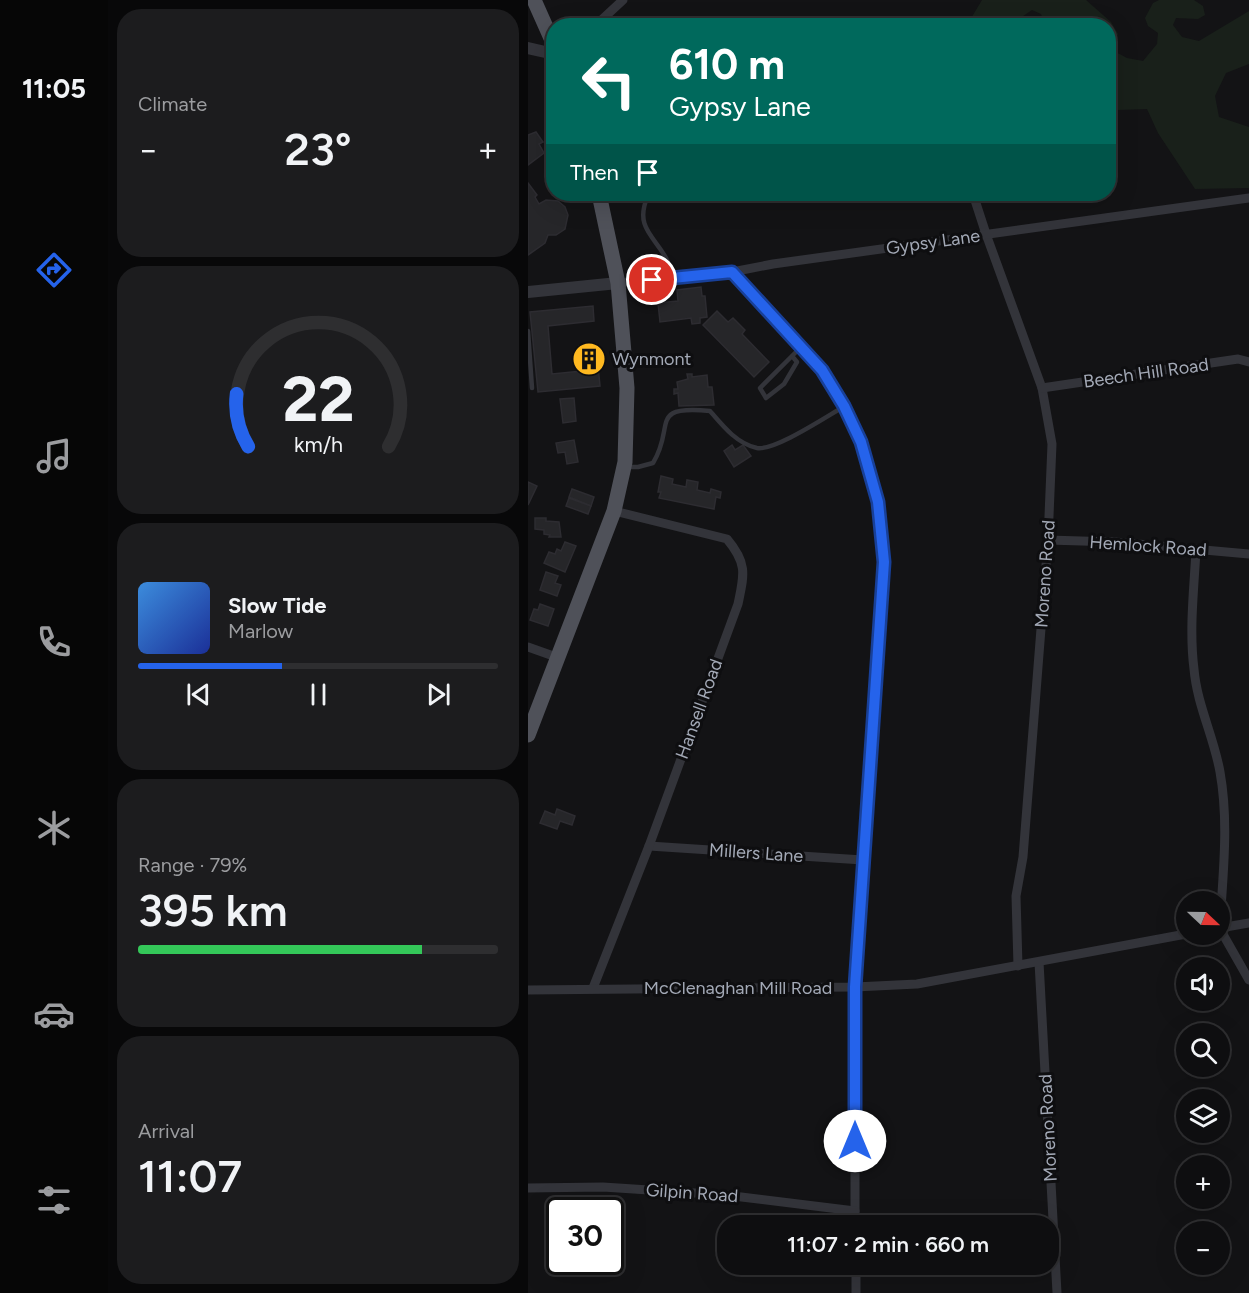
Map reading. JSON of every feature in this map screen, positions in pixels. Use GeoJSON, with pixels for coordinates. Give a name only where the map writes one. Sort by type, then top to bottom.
{"type":"FeatureCollection","features":[{"type":"Feature","properties":{"kind":"main road"},"geometry":{"type":"LineString","coordinates":[[534,0],[546,27]]}},
{"type":"Feature","properties":{"kind":"main road"},"geometry":{"type":"LineString","coordinates":[[530,726],[559,658],[614,511],[624,467],[627,388],[618,283],[600,201]]}},
{"type":"Feature","properties":{"kind":"street"},"geometry":{"type":"LineString","coordinates":[[604,18],[623,0]]}},
{"type":"Feature","properties":{"kind":"street"},"geometry":{"type":"LineString","coordinates":[[528,48],[546,52]]}},
{"type":"Feature","properties":{"kind":"street","name":"Gypsy Lane"},"geometry":{"type":"LineString","coordinates":[[618,283],[732,272],[773,264],[1249,198]]}},
{"type":"Feature","properties":{"kind":"street","name":"Moreno Road"},"geometry":{"type":"LineString","coordinates":[[975,201],[1042,388],[1052,444],[1048,540],[1023,857],[1016,896],[1018,966]]}},
{"type":"Feature","properties":{"kind":"street"},"geometry":{"type":"LineString","coordinates":[[732,272],[822,370],[844,406],[861,442],[878,502],[884,562],[855,987],[855,1215]]}},
{"type":"Feature","properties":{"kind":"street"},"geometry":{"type":"LineString","coordinates":[[528,292],[618,283]]}},
{"type":"Feature","properties":{"kind":"street","name":"Beech Hill Road"},"geometry":{"type":"LineString","coordinates":[[1042,388],[1238,359],[1249,362]]}},
{"type":"Feature","properties":{"kind":"street","name":"Hansell Road"},"geometry":{"type":"LineString","coordinates":[[593,988],[649,846],[738,604],[743,576],[739,554],[727,539],[614,511]]}},
{"type":"Feature","properties":{"kind":"street","name":"Hemlock Road"},"geometry":{"type":"LineString","coordinates":[[1048,540],[1115,542],[1249,554]]}},
{"type":"Feature","properties":{"kind":"street"},"geometry":{"type":"LineString","coordinates":[[1196,550],[1194,670],[1201,706],[1220,772],[1225,830],[1222,891]]}},
{"type":"Feature","properties":{"kind":"street"},"geometry":{"type":"LineString","coordinates":[[528,647],[559,658]]}},
{"type":"Feature","properties":{"kind":"street","name":"Millers Lane"},"geometry":{"type":"LineString","coordinates":[[649,846],[863,860]]}},
{"type":"Feature","properties":{"kind":"street"},"geometry":{"type":"LineString","coordinates":[[1230,926],[1249,923]]}},
{"type":"Feature","properties":{"kind":"street"},"geometry":{"type":"LineString","coordinates":[[1039,962],[1176,936]]}},
{"type":"Feature","properties":{"kind":"street"},"geometry":{"type":"LineString","coordinates":[[1230,945],[1249,980]]}},
{"type":"Feature","properties":{"kind":"street","name":"Moreno Road"},"geometry":{"type":"LineString","coordinates":[[1039,962],[1058,1293]]}},
{"type":"Feature","properties":{"kind":"street","name":"McClenaghan Mill Road"},"geometry":{"type":"LineString","coordinates":[[528,990],[855,987],[917,984],[1039,962]]}},
{"type":"Feature","properties":{"kind":"street","name":"Gilpin Road"},"geometry":{"type":"LineString","coordinates":[[528,1188],[603,1188],[725,1195],[855,1211]]}},
{"type":"Feature","properties":{"kind":"street"},"geometry":{"type":"LineString","coordinates":[[856,1275],[856,1293]]}},
{"type":"Feature","properties":{"kind":"lane"},"geometry":{"type":"LineString","coordinates":[[646,201],[643,208],[645,228],[666,258],[673,277]]}},
{"type":"Feature","properties":{"kind":"lane"},"geometry":{"type":"LineString","coordinates":[[528,331],[532,388]]}},
{"type":"Feature","properties":{"kind":"lane"},"geometry":{"type":"LineString","coordinates":[[792,356],[797,362],[784,384],[766,398],[759,388],[801,347]]}},
{"type":"Feature","properties":{"kind":"lane"},"geometry":{"type":"LineString","coordinates":[[624,467],[638,467],[653,463],[664,436],[664,422],[672,413],[689,409],[710,411],[734,436],[754,448],[765,449],[802,431],[844,406]]}},
{"type":"Feature","properties":{"kind":"shaded area"},"geometry":{"type":"Polygon","coordinates":[[[982,0],[1086,0],[1106,18],[1042,18],[1041,14],[1032,10],[1020,18],[971,18],[982,0]]]}},
{"type":"Feature","properties":{"kind":"shaded area"},"geometry":{"type":"Polygon","coordinates":[[[1159,0],[1194,0],[1203,6],[1205,15],[1198,19],[1176,18],[1173,25],[1182,37],[1199,41],[1249,11],[1249,64],[1226,73],[1215,96],[1219,117],[1249,127],[1249,188],[1195,189],[1158,133],[1147,109],[1116,109],[1116,52],[1127,58],[1143,61],[1157,44],[1158,33],[1148,26],[1145,18],[1153,3],[1159,0]]]}},
{"type":"Feature","properties":{"kind":"building"},"geometry":{"type":"Polygon","coordinates":[[[536,132],[543,142],[539,144],[544,153],[528,165],[528,135],[536,132]]]}},
{"type":"Feature","properties":{"kind":"building"},"geometry":{"type":"Polygon","coordinates":[[[528,183],[537,195],[535,197],[539,204],[546,200],[558,201],[565,207],[568,215],[565,229],[556,235],[548,235],[545,243],[528,255],[528,183]]]}},
{"type":"Feature","properties":{"kind":"building"},"geometry":{"type":"Polygon","coordinates":[[[701,287],[702,296],[705,296],[707,317],[700,318],[700,323],[692,324],[691,318],[660,322],[658,303],[678,301],[677,290],[701,287]]]}},
{"type":"Feature","properties":{"kind":"building","name":"Wynmont"},"geometry":{"type":"Polygon","coordinates":[[[593,306],[594,321],[548,326],[552,374],[582,371],[579,346],[596,344],[600,386],[538,392],[530,312],[593,306]]]}},
{"type":"Feature","properties":{"kind":"building"},"geometry":{"type":"Polygon","coordinates":[[[717,311],[728,322],[733,318],[745,330],[742,334],[769,362],[754,377],[703,325],[717,311]]]}},
{"type":"Feature","properties":{"kind":"building"},"geometry":{"type":"Polygon","coordinates":[[[687,374],[692,374],[692,377],[707,375],[708,387],[712,387],[714,405],[679,406],[678,393],[674,394],[674,389],[678,389],[677,382],[688,379],[687,374]]]}},
{"type":"Feature","properties":{"kind":"building"},"geometry":{"type":"Polygon","coordinates":[[[574,398],[576,421],[563,423],[560,399],[574,398]]]}},
{"type":"Feature","properties":{"kind":"building"},"geometry":{"type":"Polygon","coordinates":[[[574,440],[578,462],[567,464],[565,452],[558,453],[556,443],[574,440]]]}},
{"type":"Feature","properties":{"kind":"building"},"geometry":{"type":"Polygon","coordinates":[[[732,445],[735,450],[743,445],[751,456],[734,467],[724,451],[732,445]]]}},
{"type":"Feature","properties":{"kind":"building"},"geometry":{"type":"Polygon","coordinates":[[[661,476],[673,479],[672,484],[686,487],[687,480],[698,482],[697,490],[710,493],[711,489],[721,492],[720,498],[716,497],[714,509],[659,498],[661,476]]]}},
{"type":"Feature","properties":{"kind":"building"},"geometry":{"type":"Polygon","coordinates":[[[528,482],[537,486],[528,505],[528,482]]]}},
{"type":"Feature","properties":{"kind":"building"},"geometry":{"type":"Polygon","coordinates":[[[572,489],[594,497],[591,506],[569,497],[572,489]]]}},
{"type":"Feature","properties":{"kind":"building"},"geometry":{"type":"Polygon","coordinates":[[[569,498],[591,506],[588,514],[566,506],[569,498]]]}},
{"type":"Feature","properties":{"kind":"building"},"geometry":{"type":"Polygon","coordinates":[[[535,518],[546,518],[546,521],[559,522],[561,537],[549,537],[550,535],[544,534],[544,530],[535,529],[535,518]]]}},
{"type":"Feature","properties":{"kind":"building"},"geometry":{"type":"Polygon","coordinates":[[[565,542],[576,546],[565,572],[544,563],[549,552],[555,554],[557,549],[561,551],[565,542]]]}},
{"type":"Feature","properties":{"kind":"building"},"geometry":{"type":"Polygon","coordinates":[[[546,572],[558,576],[555,583],[561,585],[557,596],[540,590],[546,572]]]}},
{"type":"Feature","properties":{"kind":"building"},"geometry":{"type":"Polygon","coordinates":[[[540,604],[554,609],[548,626],[530,620],[534,609],[538,610],[540,604]]]}},
{"type":"Feature","properties":{"kind":"building"},"geometry":{"type":"Polygon","coordinates":[[[557,809],[575,816],[572,825],[560,821],[557,829],[540,823],[545,811],[555,815],[557,809]]]}},
{"type":"Feature","properties":{"kind":"place","name":"Wynmont"},"geometry":{"type":"Point","coordinates":[589,359]}},
{"type":"Feature","properties":{"kind":"route"},"geometry":{"type":"LineString","coordinates":[[652,280],[732,272],[822,370],[844,406],[861,442],[878,502],[884,562],[855,987],[855,1141]]}}]}
